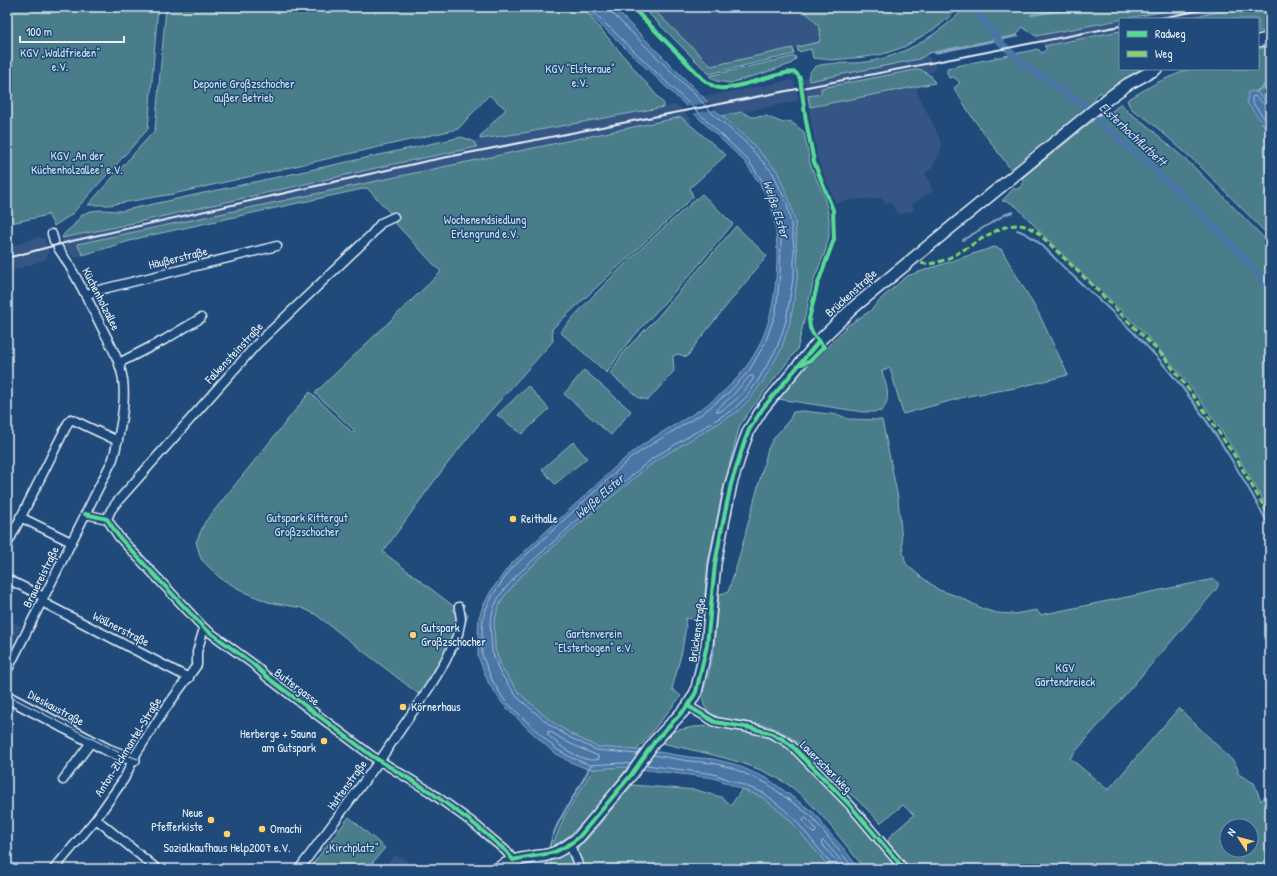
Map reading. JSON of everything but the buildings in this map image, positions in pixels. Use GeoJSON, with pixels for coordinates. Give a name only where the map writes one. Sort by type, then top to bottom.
{"type":"FeatureCollection","features":[{"type":"Feature","properties":{"kind":"main road"},"geometry":{"type":"LineString","coordinates":[[1259,40],[1270,38]]}},
{"type":"Feature","properties":{"kind":"main road","name":"Brückenstraße"},"geometry":{"type":"LineString","coordinates":[[497,869],[513,860],[543,855],[565,847],[579,837],[631,775],[652,746],[688,706],[696,692],[707,645],[715,564],[731,484],[744,443],[757,417],[796,367],[836,323],[876,287],[1110,97],[1128,84],[1154,70]]}},
{"type":"Feature","properties":{"kind":"main road","name":"Dieskaustraße"},"geometry":{"type":"LineString","coordinates":[[7,697],[121,756],[134,760]]}},
{"type":"Feature","properties":{"kind":"street","name":"Falkensteinstraße"},"geometry":{"type":"LineString","coordinates":[[107,519],[117,502],[256,345],[370,236],[381,223],[394,217]]}},
{"type":"Feature","properties":{"kind":"street","name":"Küchenholzallee"},"geometry":{"type":"LineString","coordinates":[[55,241],[86,295],[119,363],[123,381],[124,398],[118,441],[113,459],[85,514]]}},
{"type":"Feature","properties":{"kind":"street","name":"Häußerstraße"},"geometry":{"type":"LineString","coordinates":[[86,295],[277,246]]}},
{"type":"Feature","properties":{"kind":"street"},"geometry":{"type":"LineString","coordinates":[[119,363],[164,340],[201,318]]}},
{"type":"Feature","properties":{"kind":"street"},"geometry":{"type":"LineString","coordinates":[[7,545],[71,419],[118,441]]}},
{"type":"Feature","properties":{"kind":"street"},"geometry":{"type":"LineString","coordinates":[[85,514],[107,519]]}},
{"type":"Feature","properties":{"kind":"street","name":"Brauereistraße"},"geometry":{"type":"LineString","coordinates":[[7,671],[85,514]]}},
{"type":"Feature","properties":{"kind":"street"},"geometry":{"type":"LineString","coordinates":[[20,518],[71,542]]}},
{"type":"Feature","properties":{"kind":"street","name":"Buttergasse"},"geometry":{"type":"LineString","coordinates":[[107,519],[119,537],[204,628],[253,664],[267,677],[380,760],[429,791],[473,823],[506,851],[513,860]]}},
{"type":"Feature","properties":{"kind":"street","name":"Wöllnerstraße"},"geometry":{"type":"LineString","coordinates":[[7,579],[189,678]]}},
{"type":"Feature","properties":{"kind":"street","name":"Huttenstraße"},"geometry":{"type":"LineString","coordinates":[[300,868],[380,760],[431,685],[445,662],[458,634],[461,620],[459,607]]}},
{"type":"Feature","properties":{"kind":"street","name":"Anton-Zickmantel-Straße"},"geometry":{"type":"LineString","coordinates":[[55,868],[96,819],[124,779],[136,754],[163,712],[189,678],[197,665],[197,652],[204,628]]}},
{"type":"Feature","properties":{"kind":"street","name":"Lauerscher Weg"},"geometry":{"type":"LineString","coordinates":[[688,706],[715,722],[770,733],[791,745],[850,804],[904,869]]}},
{"type":"Feature","properties":{"kind":"street","name":"Dieskaustraße"},"geometry":{"type":"LineString","coordinates":[[63,780],[92,741]]}},
{"type":"Feature","properties":{"kind":"street"},"geometry":{"type":"LineString","coordinates":[[96,819],[157,869]]}},
{"type":"Feature","properties":{"kind":"street"},"geometry":{"type":"LineString","coordinates":[[565,847],[580,869]]}},
{"type":"Feature","properties":{"kind":"shaded area"},"geometry":{"type":"Polygon","coordinates":[[[651,7],[806,7],[820,19],[824,41],[711,67],[651,7]]]}},
{"type":"Feature","properties":{"kind":"shaded area"},"geometry":{"type":"Polygon","coordinates":[[[1186,7],[1243,7],[1187,18],[1130,18],[1186,7]]]}},
{"type":"Feature","properties":{"kind":"shaded area"},"geometry":{"type":"Polygon","coordinates":[[[1119,20],[1119,31],[1044,46],[1036,38],[1036,36],[1119,20]]]}},
{"type":"Feature","properties":{"kind":"shaded area"},"geometry":{"type":"Polygon","coordinates":[[[922,55],[929,57],[936,66],[932,72],[917,75],[917,92],[942,145],[940,154],[932,168],[925,173],[933,191],[912,204],[915,210],[898,215],[891,202],[886,204],[881,198],[851,200],[836,203],[818,160],[804,78],[922,55]]]}},
{"type":"Feature","properties":{"kind":"shaded area"},"geometry":{"type":"Polygon","coordinates":[[[792,80],[799,101],[721,116],[702,96],[714,95],[792,80]]]}},
{"type":"Feature","properties":{"kind":"shaded area"},"geometry":{"type":"Polygon","coordinates":[[[674,105],[679,107],[690,118],[692,121],[690,124],[360,190],[143,237],[75,258],[66,249],[62,238],[64,233],[74,225],[80,216],[86,212],[121,211],[462,137],[473,141],[674,105]]]}},
{"type":"Feature","properties":{"kind":"shaded area"},"geometry":{"type":"Polygon","coordinates":[[[38,237],[44,238],[49,253],[45,260],[7,272],[7,248],[38,237]]]}},
{"type":"Feature","properties":{"kind":"shaded area"},"geometry":{"type":"Polygon","coordinates":[[[7,620],[21,626],[7,654],[7,620]]]}},
{"type":"Feature","properties":{"kind":"shaded area"},"geometry":{"type":"Polygon","coordinates":[[[393,855],[404,859],[417,869],[382,869],[393,857],[393,855]]]}},
{"type":"Feature","properties":{"kind":"green space"},"geometry":{"type":"Polygon","coordinates":[[[7,7],[158,7],[148,129],[71,215],[54,226],[48,214],[7,224],[7,7]]]}},
{"type":"Feature","properties":{"kind":"green space","name":"Deponie Großzschocher außer Betrieb"},"geometry":{"type":"Polygon","coordinates":[[[166,7],[582,7],[664,104],[664,107],[523,133],[480,139],[480,136],[506,109],[489,95],[458,129],[173,194],[109,205],[88,205],[155,130],[166,7]]]}},
{"type":"Feature","properties":{"kind":"green space"},"geometry":{"type":"Polygon","coordinates":[[[642,7],[651,7],[711,66],[793,48],[794,54],[709,74],[642,7]]]}},
{"type":"Feature","properties":{"kind":"green space"},"geometry":{"type":"Polygon","coordinates":[[[799,7],[960,7],[939,26],[904,47],[883,54],[831,60],[813,58],[811,49],[798,52],[797,47],[819,42],[820,36],[818,26],[812,18],[799,7]]]}},
{"type":"Feature","properties":{"kind":"green space"},"geometry":{"type":"Polygon","coordinates":[[[966,7],[1186,7],[1129,18],[1119,18],[1119,20],[1036,36],[1022,27],[1017,35],[929,53],[919,59],[809,81],[810,72],[817,66],[866,62],[894,55],[920,43],[944,27],[966,7]]]}},
{"type":"Feature","properties":{"kind":"green space"},"geometry":{"type":"Polygon","coordinates":[[[1243,7],[1270,7],[1270,30],[1259,32],[1259,18],[1187,18],[1243,7]]]}},
{"type":"Feature","properties":{"kind":"green space","name":"Elsterhochflutbett"},"geometry":{"type":"Polygon","coordinates":[[[1119,31],[1119,70],[1143,70],[1107,94],[1100,92],[1094,97],[1096,102],[1012,170],[972,117],[954,88],[960,83],[954,77],[949,78],[947,68],[1038,49],[1042,53],[1047,49],[1044,46],[1119,31]]]}},
{"type":"Feature","properties":{"kind":"green space"},"geometry":{"type":"Polygon","coordinates":[[[1270,46],[1270,104],[1255,91],[1262,123],[1270,132],[1270,237],[1198,164],[1147,119],[1134,111],[1130,107],[1127,100],[1158,82],[1187,70],[1259,70],[1259,49],[1270,46]]]}},
{"type":"Feature","properties":{"kind":"green space"},"geometry":{"type":"Polygon","coordinates":[[[795,56],[796,59],[791,64],[730,83],[716,81],[709,76],[795,56]]]}},
{"type":"Feature","properties":{"kind":"green space"},"geometry":{"type":"Polygon","coordinates":[[[920,69],[931,76],[935,83],[810,107],[808,96],[821,94],[821,88],[920,69]]]}},
{"type":"Feature","properties":{"kind":"green space","name":"Elsterhochflutbett"},"geometry":{"type":"Polygon","coordinates":[[[1121,103],[1128,112],[1144,123],[1194,167],[1270,244],[1270,513],[1235,451],[1194,391],[1179,372],[1138,327],[1057,249],[1017,207],[1009,202],[1002,201],[1014,188],[1016,190],[1023,185],[1022,178],[1105,111],[1111,112],[1121,103]]]}},
{"type":"Feature","properties":{"kind":"green space","name":"Gartenverein \"Elsterbogen\" e.V."},"geometry":{"type":"Polygon","coordinates":[[[742,112],[752,117],[766,116],[783,123],[790,121],[804,132],[810,164],[824,196],[829,217],[829,236],[825,252],[814,279],[797,350],[740,425],[724,485],[708,562],[702,621],[686,618],[682,651],[672,689],[681,696],[637,750],[597,747],[552,722],[520,694],[502,669],[495,649],[494,622],[503,598],[518,579],[575,527],[655,461],[737,412],[781,350],[790,322],[798,273],[795,223],[777,171],[748,139],[721,116],[742,112]]]}},
{"type":"Feature","properties":{"kind":"green space"},"geometry":{"type":"Polygon","coordinates":[[[681,117],[726,155],[690,188],[693,197],[552,329],[553,341],[472,432],[383,552],[452,605],[468,614],[457,650],[425,699],[315,614],[302,608],[268,602],[246,593],[220,578],[201,559],[196,542],[205,522],[310,392],[353,433],[355,431],[315,393],[441,272],[395,223],[394,217],[367,188],[143,237],[83,255],[77,244],[681,117]]]}},
{"type":"Feature","properties":{"kind":"green space"},"geometry":{"type":"Polygon","coordinates":[[[462,137],[473,141],[477,147],[62,238],[81,216],[90,211],[121,211],[462,137]]]}},
{"type":"Feature","properties":{"kind":"green space"},"geometry":{"type":"Polygon","coordinates":[[[702,194],[733,224],[695,269],[625,346],[607,373],[560,332],[629,260],[702,194]]]}},
{"type":"Feature","properties":{"kind":"green space"},"geometry":{"type":"Polygon","coordinates":[[[736,226],[767,256],[698,341],[687,357],[678,354],[673,356],[674,371],[648,400],[639,398],[610,374],[625,350],[655,320],[736,226]]]}},
{"type":"Feature","properties":{"kind":"green space"},"geometry":{"type":"Polygon","coordinates":[[[994,247],[1001,249],[1039,314],[1068,375],[1016,388],[968,396],[903,414],[890,368],[882,371],[887,391],[887,401],[882,411],[863,412],[778,399],[809,363],[847,326],[870,311],[884,296],[907,276],[994,247]]]}},
{"type":"Feature","properties":{"kind":"green space"},"geometry":{"type":"Polygon","coordinates":[[[584,370],[631,411],[611,435],[564,394],[584,370]]]}},
{"type":"Feature","properties":{"kind":"green space"},"geometry":{"type":"Polygon","coordinates":[[[528,386],[549,409],[522,434],[497,415],[528,386]]]}},
{"type":"Feature","properties":{"kind":"green space","name":"KGV Gärtendreieck"},"geometry":{"type":"Polygon","coordinates":[[[802,411],[839,415],[848,419],[882,420],[898,498],[903,552],[906,564],[939,590],[960,597],[983,609],[997,613],[1014,614],[1037,610],[1040,615],[1214,579],[1218,582],[1218,586],[1215,591],[1070,758],[1108,790],[1179,708],[1234,762],[1238,769],[1238,774],[1254,783],[1261,801],[1270,790],[1270,869],[910,869],[888,842],[890,836],[914,815],[903,805],[880,823],[810,753],[791,738],[771,727],[724,719],[715,716],[708,711],[704,705],[703,696],[713,652],[719,594],[728,592],[737,565],[768,449],[773,439],[790,419],[793,412],[802,411]]]}},
{"type":"Feature","properties":{"kind":"green space"},"geometry":{"type":"Polygon","coordinates":[[[573,442],[587,458],[555,484],[542,469],[573,442]]]}},
{"type":"Feature","properties":{"kind":"green space"},"geometry":{"type":"Polygon","coordinates":[[[693,727],[730,727],[771,737],[794,754],[866,828],[899,869],[865,869],[817,810],[785,782],[751,766],[734,760],[662,743],[674,731],[693,727]]]}},
{"type":"Feature","properties":{"kind":"green space"},"geometry":{"type":"Polygon","coordinates":[[[628,767],[593,811],[573,832],[552,847],[564,817],[591,772],[594,769],[628,767]]]}},
{"type":"Feature","properties":{"kind":"green space"},"geometry":{"type":"Polygon","coordinates":[[[632,785],[696,790],[721,797],[731,805],[742,789],[762,797],[789,819],[831,869],[584,869],[577,848],[588,838],[632,785]]]}},
{"type":"Feature","properties":{"kind":"green space","name":"„Kirchplatz“"},"geometry":{"type":"Polygon","coordinates":[[[349,817],[385,848],[367,869],[309,869],[349,817]]]}},
{"type":"Feature","properties":{"kind":"green space"},"geometry":{"type":"Polygon","coordinates":[[[567,853],[569,854],[574,869],[551,869],[551,860],[567,853]]]}},
{"type":"Feature","properties":{"kind":"water","name":"Weiße Elster"},"geometry":{"type":"Polygon","coordinates":[[[582,7],[613,7],[717,112],[748,139],[777,171],[790,202],[795,223],[798,273],[790,322],[781,350],[751,398],[737,412],[655,461],[575,527],[518,579],[503,598],[498,608],[494,622],[495,649],[502,669],[520,694],[552,722],[573,735],[597,747],[659,752],[713,759],[734,764],[768,779],[813,812],[859,869],[831,869],[789,819],[762,797],[714,778],[622,767],[594,769],[585,768],[570,762],[553,752],[502,703],[488,682],[478,656],[479,617],[491,591],[509,566],[624,459],[653,438],[702,408],[724,391],[738,377],[759,347],[771,313],[774,296],[777,257],[774,220],[770,203],[753,173],[745,162],[582,7]]]}},
{"type":"Feature","properties":{"kind":"water"},"geometry":{"type":"Polygon","coordinates":[[[1255,91],[1270,104],[1270,132],[1247,103],[1248,92],[1255,91]]]}},
{"type":"Feature","properties":{"kind":"pier"},"geometry":{"type":"Polygon","coordinates":[[[710,102],[716,109],[691,114],[684,107],[710,102]]]}},
{"type":"Feature","properties":{"kind":"waterway","name":"Elsterhochflutbett"},"geometry":{"type":"LineString","coordinates":[[970,7],[982,19],[998,40],[1020,61],[1086,106],[1106,128],[1183,196],[1243,257],[1270,289]]}},
{"type":"Feature","properties":{"kind":"waterway"},"geometry":{"type":"LineString","coordinates":[[1031,15],[1066,10],[1071,7]]}},
{"type":"Feature","properties":{"kind":"waterway"},"geometry":{"type":"LineString","coordinates":[[935,53],[1018,36]]}},
{"type":"Feature","properties":{"kind":"waterway"},"geometry":{"type":"LineString","coordinates":[[1256,92],[1270,81]]}},
{"type":"Feature","properties":{"kind":"waterway"},"geometry":{"type":"LineString","coordinates":[[963,240],[1006,214],[1013,212]]}},
{"type":"Feature","properties":{"kind":"waterway"},"geometry":{"type":"LineString","coordinates":[[1017,230],[1033,238],[1047,250],[1066,270],[1131,330],[1164,365],[1208,423],[1270,527]]}},
{"type":"Feature","properties":{"kind":"waterway"},"geometry":{"type":"LineString","coordinates":[[549,850],[561,817],[590,767]]}},
{"type":"Feature","properties":{"kind":"waterway"},"geometry":{"type":"LineString","coordinates":[[547,869],[548,858]]}},
{"type":"Feature","properties":{"kind":"tram line"},"geometry":{"type":"LineString","coordinates":[[7,695],[118,752],[138,759]]}},
{"type":"Feature","properties":{"kind":"railway"},"geometry":{"type":"LineString","coordinates":[[1161,18],[1217,7]]}},
{"type":"Feature","properties":{"kind":"railway"},"geometry":{"type":"LineString","coordinates":[[7,258],[72,241],[427,161],[1119,26]]}},
{"type":"Feature","properties":{"kind":"marked path"},"geometry":{"type":"LineString","coordinates":[[921,263],[932,264],[943,260],[994,232],[1007,227],[1021,225],[1036,231],[1164,357],[1204,410],[1236,458],[1270,517]]}},
{"type":"Feature","properties":{"kind":"cycle path"},"geometry":{"type":"LineString","coordinates":[[632,7],[703,79],[715,87],[727,88],[791,72],[796,73],[800,78],[814,162],[833,210],[834,239],[817,286],[809,319],[810,328],[815,337],[824,347],[810,361],[802,364]]}},
{"type":"Feature","properties":{"kind":"cycle path"},"geometry":{"type":"LineString","coordinates":[[85,514],[107,519],[119,537],[204,628],[372,756],[429,791],[473,823],[506,851],[513,860],[547,854],[555,852],[579,837],[631,775],[655,741],[688,706],[696,692],[707,645],[715,564],[721,532],[731,484],[744,443],[749,430],[763,408],[819,341]]}},
{"type":"Feature","properties":{"kind":"cycle path"},"geometry":{"type":"LineString","coordinates":[[688,706],[715,722],[770,733],[791,745],[849,804],[904,869]]}},
{"type":"Feature","properties":{"kind":"place","name":"Reithalle"},"geometry":{"type":"Point","coordinates":[513,519]}},
{"type":"Feature","properties":{"kind":"place","name":"Gutspark Großzschocher"},"geometry":{"type":"Point","coordinates":[413,635]}},
{"type":"Feature","properties":{"kind":"place","name":"Körnerhaus"},"geometry":{"type":"Point","coordinates":[403,707]}},
{"type":"Feature","properties":{"kind":"place","name":"Herberge + Sauna am Gutspark"},"geometry":{"type":"Point","coordinates":[324,741]}},
{"type":"Feature","properties":{"kind":"place","name":"Neue Pfefferkiste"},"geometry":{"type":"Point","coordinates":[211,820]}},
{"type":"Feature","properties":{"kind":"place","name":"Omachi"},"geometry":{"type":"Point","coordinates":[262,829]}},
{"type":"Feature","properties":{"kind":"place","name":"Sozialkaufhaus Help2007 e.V."},"geometry":{"type":"Point","coordinates":[227,834]}},
{"type":"Feature","properties":{"kind":"park label","name":"KGV „Waldfrieden“ e.V."},"geometry":{"type":"Point","coordinates":[60,60]}},
{"type":"Feature","properties":{"kind":"park label","name":"KGV \"Elsteraue\" e.V."},"geometry":{"type":"Point","coordinates":[580,76]}},
{"type":"Feature","properties":{"kind":"park label","name":"KGV „An der Küchenholzallee“ e.V."},"geometry":{"type":"Point","coordinates":[77,163]}},
{"type":"Feature","properties":{"kind":"park label","name":"Wochenendsiedlung Erlengrund e.V."},"geometry":{"type":"Point","coordinates":[485,227]}},
{"type":"Feature","properties":{"kind":"park label","name":"Gutspark Rittergut Großzschocher"},"geometry":{"type":"Point","coordinates":[307,525]}}]}
